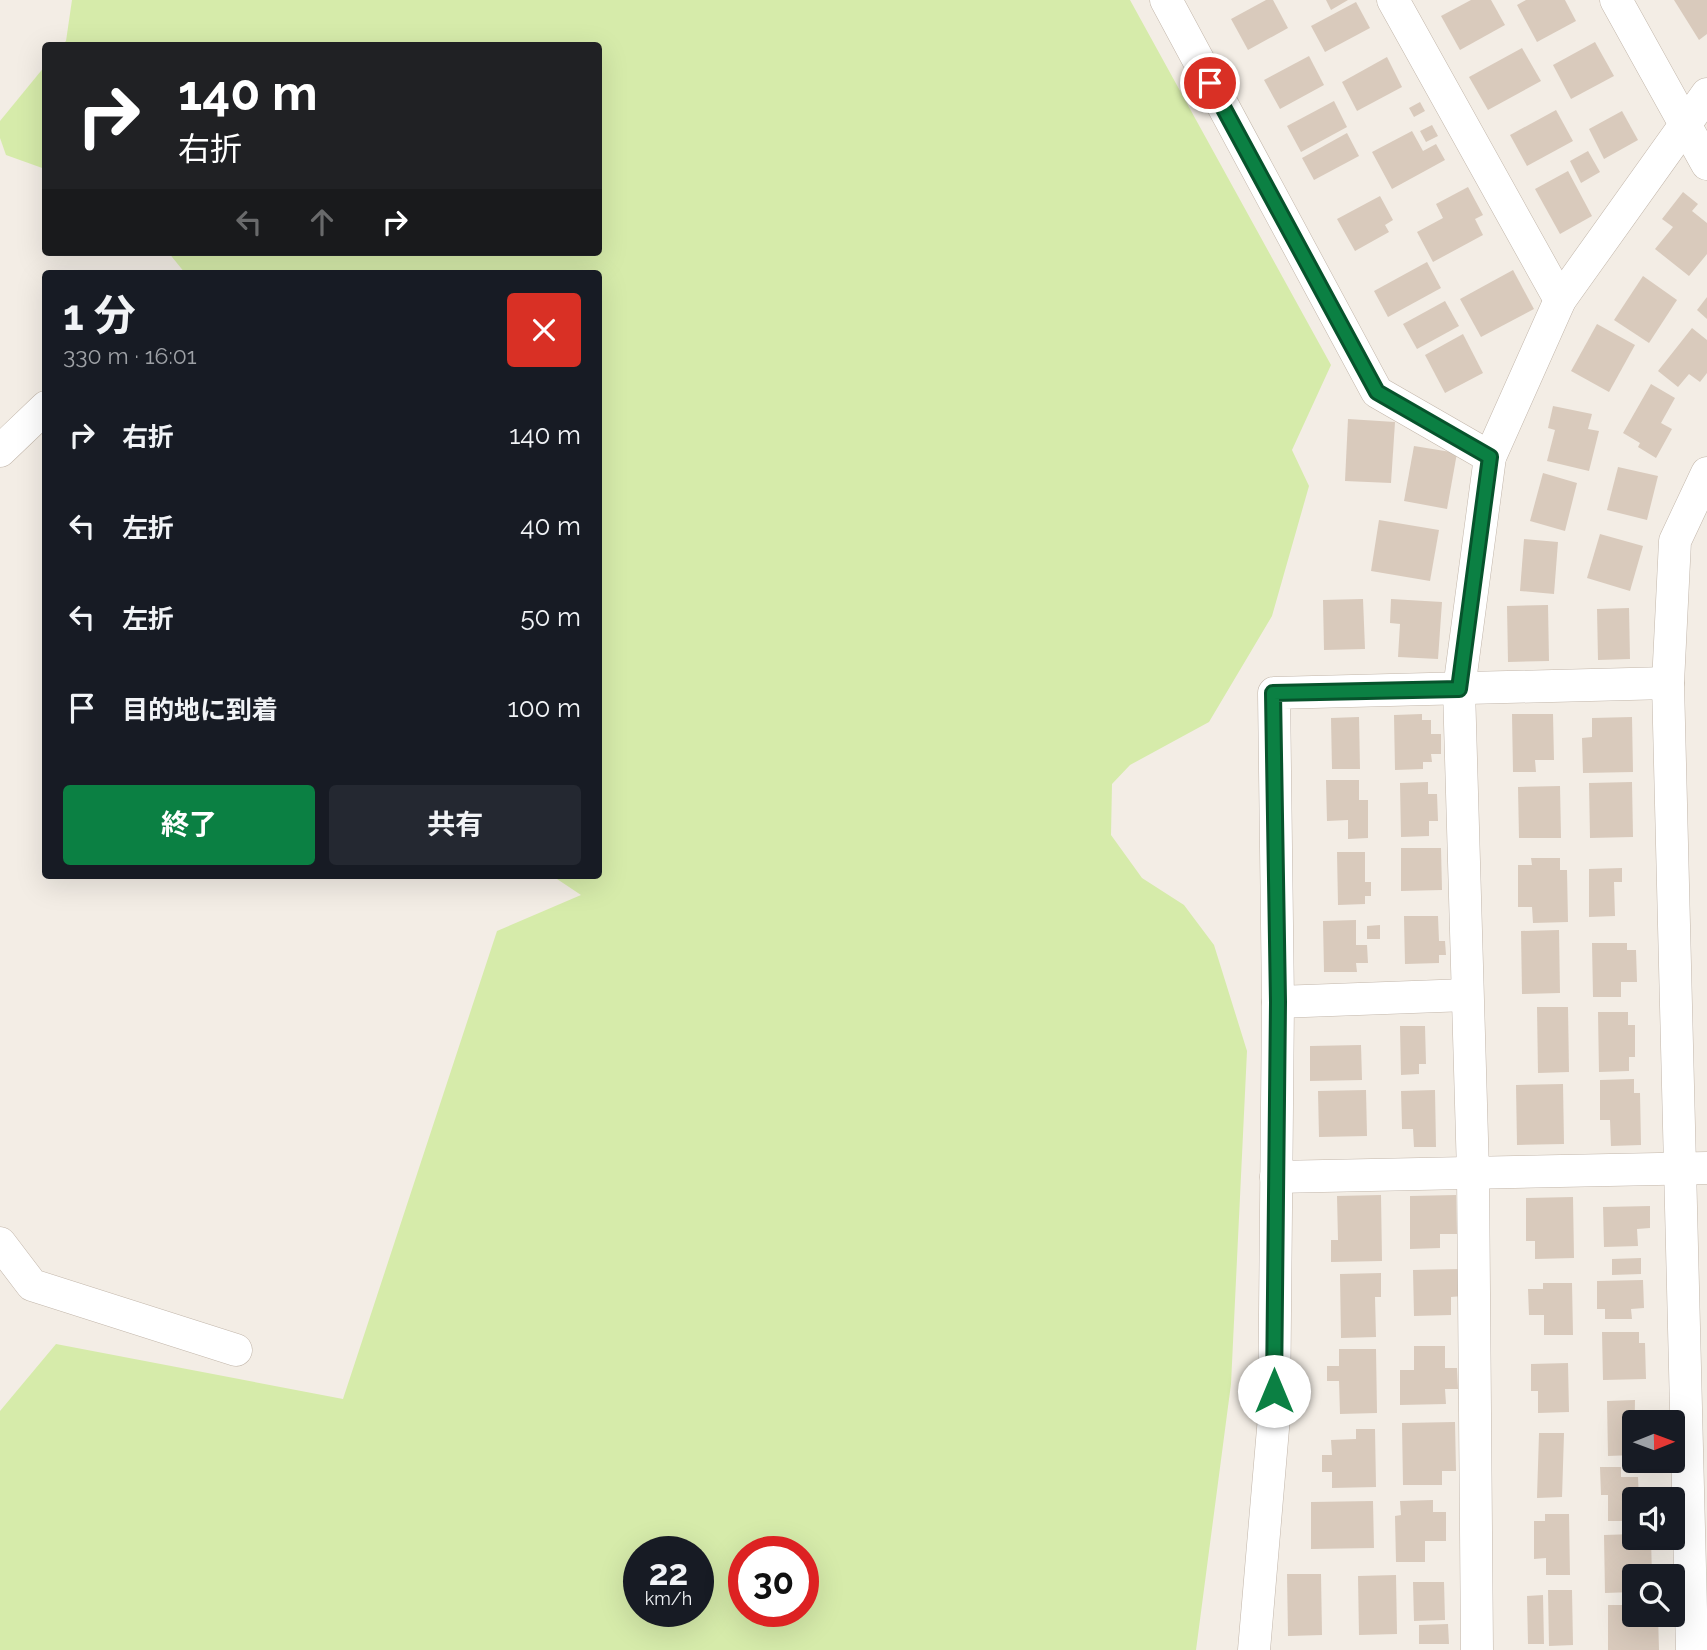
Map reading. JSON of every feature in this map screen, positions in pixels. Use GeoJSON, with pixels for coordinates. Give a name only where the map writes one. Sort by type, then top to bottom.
{"type":"FeatureCollection","features":[{"type":"Feature","properties":{"kind":"street"},"geometry":{"type":"LineString","coordinates":[[1166,0],[1377,392],[1490,457]]}},
{"type":"Feature","properties":{"kind":"street"},"geometry":{"type":"LineString","coordinates":[[1393,0],[1560,300]]}},
{"type":"Feature","properties":{"kind":"street"},"geometry":{"type":"LineString","coordinates":[[1616,0],[1707,164]]}},
{"type":"Feature","properties":{"kind":"street"},"geometry":{"type":"LineString","coordinates":[[1476,1650],[1473,1174],[1459,689],[1490,457],[1560,300],[1707,94]]}},
{"type":"Feature","properties":{"kind":"street"},"geometry":{"type":"LineString","coordinates":[[0,452],[42,411]]}},
{"type":"Feature","properties":{"kind":"street"},"geometry":{"type":"LineString","coordinates":[[1692,1650],[1694,1168],[1668,683],[1675,541],[1707,473]]}},
{"type":"Feature","properties":{"kind":"street"},"geometry":{"type":"LineString","coordinates":[[1254,1650],[1274,1418],[1278,1002],[1273,693],[1668,683]]}},
{"type":"Feature","properties":{"kind":"street"},"geometry":{"type":"LineString","coordinates":[[1278,1002],[1467,995]]}},
{"type":"Feature","properties":{"kind":"street"},"geometry":{"type":"LineString","coordinates":[[1276,1177],[1694,1168]]}},
{"type":"Feature","properties":{"kind":"street"},"geometry":{"type":"LineString","coordinates":[[0,1243],[32,1285],[236,1350]]}},
{"type":"Feature","properties":{"kind":"green space"},"geometry":{"type":"Polygon","coordinates":[[[72,0],[1130,0],[1331,365],[1292,450],[1309,486],[1272,616],[1209,722],[1130,765],[1112,784],[1111,835],[1142,878],[1184,905],[1214,945],[1247,1051],[1231,1384],[1196,1650],[0,1650],[0,1411],[56,1344],[343,1399],[497,931],[581,895],[557,879],[602,879],[602,270],[183,270],[171,256],[602,256],[602,42],[65,42],[72,0]]]}},
{"type":"Feature","properties":{"kind":"green space"},"geometry":{"type":"Polygon","coordinates":[[[42,70],[42,168],[6,155],[0,138],[0,121],[42,70]]]}},
{"type":"Feature","properties":{"kind":"building"},"geometry":{"type":"Polygon","coordinates":[[[1266,0],[1273,0],[1288,28],[1248,50],[1231,19],[1266,0]]]}},
{"type":"Feature","properties":{"kind":"building"},"geometry":{"type":"Polygon","coordinates":[[[1326,0],[1348,0],[1331,10],[1326,0]]]}},
{"type":"Feature","properties":{"kind":"building"},"geometry":{"type":"Polygon","coordinates":[[[1471,0],[1491,0],[1505,25],[1460,50],[1441,16],[1471,0]]]}},
{"type":"Feature","properties":{"kind":"building"},"geometry":{"type":"Polygon","coordinates":[[[1526,0],[1565,0],[1576,21],[1537,42],[1517,5],[1526,0]]]}},
{"type":"Feature","properties":{"kind":"building"},"geometry":{"type":"Polygon","coordinates":[[[1674,0],[1707,0],[1707,34],[1699,40],[1674,0]]]}},
{"type":"Feature","properties":{"kind":"building"},"geometry":{"type":"Polygon","coordinates":[[[1356,2],[1370,28],[1325,52],[1311,26],[1356,2]]]}},
{"type":"Feature","properties":{"kind":"building"},"geometry":{"type":"Polygon","coordinates":[[[1595,42],[1614,76],[1571,99],[1553,65],[1595,42]]]}},
{"type":"Feature","properties":{"kind":"building"},"geometry":{"type":"Polygon","coordinates":[[[1522,48],[1541,81],[1488,110],[1469,77],[1522,48]]]}},
{"type":"Feature","properties":{"kind":"building"},"geometry":{"type":"Polygon","coordinates":[[[1309,56],[1324,85],[1280,109],[1264,80],[1309,56]]]}},
{"type":"Feature","properties":{"kind":"building"},"geometry":{"type":"Polygon","coordinates":[[[1387,57],[1402,87],[1357,111],[1342,82],[1387,57]]]}},
{"type":"Feature","properties":{"kind":"building"},"geometry":{"type":"Polygon","coordinates":[[[1334,101],[1347,127],[1301,152],[1287,126],[1334,101]]]}},
{"type":"Feature","properties":{"kind":"building"},"geometry":{"type":"Polygon","coordinates":[[[1420,102],[1425,111],[1414,117],[1409,108],[1420,102]]]}},
{"type":"Feature","properties":{"kind":"building"},"geometry":{"type":"Polygon","coordinates":[[[1556,110],[1573,141],[1527,166],[1510,135],[1556,110]]]}},
{"type":"Feature","properties":{"kind":"building"},"geometry":{"type":"Polygon","coordinates":[[[1622,111],[1638,140],[1604,159],[1589,129],[1622,111]]]}},
{"type":"Feature","properties":{"kind":"building"},"geometry":{"type":"Polygon","coordinates":[[[1432,125],[1438,136],[1426,142],[1420,131],[1432,125]]]}},
{"type":"Feature","properties":{"kind":"building"},"geometry":{"type":"Polygon","coordinates":[[[1412,131],[1423,151],[1436,144],[1445,160],[1392,189],[1372,152],[1412,131]]]}},
{"type":"Feature","properties":{"kind":"building"},"geometry":{"type":"Polygon","coordinates":[[[1347,133],[1359,156],[1314,180],[1302,158],[1347,133]]]}},
{"type":"Feature","properties":{"kind":"building"},"geometry":{"type":"Polygon","coordinates":[[[1588,151],[1600,172],[1581,183],[1570,161],[1588,151]]]}},
{"type":"Feature","properties":{"kind":"building"},"geometry":{"type":"Polygon","coordinates":[[[1568,171],[1592,216],[1560,234],[1535,189],[1568,171]]]}},
{"type":"Feature","properties":{"kind":"building"},"geometry":{"type":"Polygon","coordinates":[[[1468,187],[1483,215],[1475,219],[1483,235],[1433,262],[1417,232],[1443,218],[1436,204],[1468,187]]]}},
{"type":"Feature","properties":{"kind":"building"},"geometry":{"type":"Polygon","coordinates":[[[1683,192],[1698,204],[1692,211],[1707,223],[1707,254],[1689,276],[1655,249],[1673,227],[1662,219],[1683,192]]]}},
{"type":"Feature","properties":{"kind":"building"},"geometry":{"type":"Polygon","coordinates":[[[1380,196],[1393,220],[1385,225],[1389,232],[1355,251],[1337,219],[1380,196]]]}},
{"type":"Feature","properties":{"kind":"building"},"geometry":{"type":"Polygon","coordinates":[[[1427,262],[1441,288],[1388,317],[1374,291],[1427,262]]]}},
{"type":"Feature","properties":{"kind":"building"},"geometry":{"type":"Polygon","coordinates":[[[1513,270],[1534,309],[1481,337],[1460,299],[1513,270]]]}},
{"type":"Feature","properties":{"kind":"building"},"geometry":{"type":"Polygon","coordinates":[[[1643,276],[1677,300],[1649,343],[1614,320],[1643,276]]]}},
{"type":"Feature","properties":{"kind":"building"},"geometry":{"type":"Polygon","coordinates":[[[1707,297],[1707,319],[1697,310],[1707,297]]]}},
{"type":"Feature","properties":{"kind":"building"},"geometry":{"type":"Polygon","coordinates":[[[1445,301],[1459,326],[1417,349],[1403,324],[1445,301]]]}},
{"type":"Feature","properties":{"kind":"building"},"geometry":{"type":"Polygon","coordinates":[[[1597,324],[1635,345],[1609,392],[1571,371],[1597,324]]]}},
{"type":"Feature","properties":{"kind":"building"},"geometry":{"type":"Polygon","coordinates":[[[1692,328],[1707,340],[1707,373],[1700,382],[1689,374],[1678,387],[1658,371],[1692,328]]]}},
{"type":"Feature","properties":{"kind":"building"},"geometry":{"type":"Polygon","coordinates":[[[1463,334],[1483,373],[1445,393],[1425,355],[1463,334]]]}},
{"type":"Feature","properties":{"kind":"building"},"geometry":{"type":"Polygon","coordinates":[[[1651,384],[1675,398],[1661,423],[1672,429],[1656,458],[1638,447],[1640,443],[1623,433],[1651,384]]]}},
{"type":"Feature","properties":{"kind":"building"},"geometry":{"type":"Polygon","coordinates":[[[1553,406],[1592,414],[1588,429],[1599,431],[1589,471],[1547,461],[1555,430],[1548,428],[1553,406]]]}},
{"type":"Feature","properties":{"kind":"building"},"geometry":{"type":"Polygon","coordinates":[[[1348,419],[1395,422],[1391,483],[1345,481],[1348,419]]]}},
{"type":"Feature","properties":{"kind":"building"},"geometry":{"type":"Polygon","coordinates":[[[1414,446],[1457,453],[1447,509],[1404,501],[1414,446]]]}},
{"type":"Feature","properties":{"kind":"building"},"geometry":{"type":"Polygon","coordinates":[[[1618,467],[1658,476],[1647,520],[1607,510],[1618,467]]]}},
{"type":"Feature","properties":{"kind":"building"},"geometry":{"type":"Polygon","coordinates":[[[1543,473],[1577,483],[1565,531],[1530,521],[1543,473]]]}},
{"type":"Feature","properties":{"kind":"building"},"geometry":{"type":"Polygon","coordinates":[[[1379,520],[1439,530],[1430,581],[1371,571],[1379,520]]]}},
{"type":"Feature","properties":{"kind":"building"},"geometry":{"type":"Polygon","coordinates":[[[1600,534],[1643,546],[1630,591],[1587,578],[1600,534]]]}},
{"type":"Feature","properties":{"kind":"building"},"geometry":{"type":"Polygon","coordinates":[[[1524,539],[1558,542],[1554,594],[1520,591],[1524,539]]]}},
{"type":"Feature","properties":{"kind":"building"},"geometry":{"type":"Polygon","coordinates":[[[1363,599],[1365,649],[1324,650],[1323,600],[1363,599]]]}},
{"type":"Feature","properties":{"kind":"building"},"geometry":{"type":"Polygon","coordinates":[[[1391,599],[1442,602],[1438,659],[1398,657],[1400,624],[1390,623],[1391,599]]]}},
{"type":"Feature","properties":{"kind":"building"},"geometry":{"type":"Polygon","coordinates":[[[1548,605],[1549,661],[1508,662],[1507,606],[1548,605]]]}},
{"type":"Feature","properties":{"kind":"building"},"geometry":{"type":"Polygon","coordinates":[[[1629,608],[1630,659],[1598,660],[1597,609],[1629,608]]]}},
{"type":"Feature","properties":{"kind":"building"},"geometry":{"type":"Polygon","coordinates":[[[1422,714],[1422,720],[1431,720],[1431,734],[1441,734],[1441,754],[1431,754],[1432,762],[1423,762],[1423,769],[1395,770],[1394,715],[1422,714]]]}},
{"type":"Feature","properties":{"kind":"building"},"geometry":{"type":"Polygon","coordinates":[[[1512,714],[1553,714],[1554,760],[1535,760],[1536,772],[1513,772],[1512,714]]]}},
{"type":"Feature","properties":{"kind":"building"},"geometry":{"type":"Polygon","coordinates":[[[1359,717],[1360,769],[1332,769],[1331,718],[1359,717]]]}},
{"type":"Feature","properties":{"kind":"building"},"geometry":{"type":"Polygon","coordinates":[[[1632,717],[1633,772],[1583,773],[1582,738],[1592,737],[1592,718],[1632,717]]]}},
{"type":"Feature","properties":{"kind":"building"},"geometry":{"type":"Polygon","coordinates":[[[1326,780],[1359,780],[1359,800],[1368,800],[1368,838],[1348,839],[1348,820],[1327,821],[1326,780]]]}},
{"type":"Feature","properties":{"kind":"building"},"geometry":{"type":"Polygon","coordinates":[[[1428,782],[1428,794],[1437,794],[1438,821],[1429,821],[1429,836],[1401,837],[1400,783],[1428,782]]]}},
{"type":"Feature","properties":{"kind":"building"},"geometry":{"type":"Polygon","coordinates":[[[1632,782],[1633,837],[1590,838],[1589,783],[1632,782]]]}},
{"type":"Feature","properties":{"kind":"building"},"geometry":{"type":"Polygon","coordinates":[[[1560,786],[1561,838],[1519,838],[1518,787],[1560,786]]]}},
{"type":"Feature","properties":{"kind":"building"},"geometry":{"type":"Polygon","coordinates":[[[1401,848],[1441,848],[1442,890],[1401,891],[1401,848]]]}},
{"type":"Feature","properties":{"kind":"building"},"geometry":{"type":"Polygon","coordinates":[[[1337,852],[1365,852],[1365,882],[1371,882],[1371,896],[1365,896],[1365,904],[1338,905],[1337,852]]]}},
{"type":"Feature","properties":{"kind":"building"},"geometry":{"type":"Polygon","coordinates":[[[1531,858],[1560,858],[1560,870],[1567,870],[1568,922],[1533,923],[1532,907],[1518,907],[1518,865],[1532,865],[1531,858]]]}},
{"type":"Feature","properties":{"kind":"building"},"geometry":{"type":"Polygon","coordinates":[[[1622,868],[1622,882],[1614,882],[1615,916],[1589,917],[1589,869],[1622,868]]]}},
{"type":"Feature","properties":{"kind":"building"},"geometry":{"type":"Polygon","coordinates":[[[1404,916],[1438,916],[1439,941],[1445,941],[1446,955],[1439,955],[1439,963],[1405,964],[1404,916]]]}},
{"type":"Feature","properties":{"kind":"building"},"geometry":{"type":"Polygon","coordinates":[[[1356,920],[1356,945],[1367,945],[1368,963],[1356,963],[1357,972],[1324,972],[1323,921],[1356,920]]]}},
{"type":"Feature","properties":{"kind":"building"},"geometry":{"type":"Polygon","coordinates":[[[1380,925],[1380,939],[1367,939],[1367,926],[1380,925]]]}},
{"type":"Feature","properties":{"kind":"building"},"geometry":{"type":"Polygon","coordinates":[[[1559,930],[1560,993],[1522,994],[1521,931],[1559,930]]]}},
{"type":"Feature","properties":{"kind":"building"},"geometry":{"type":"Polygon","coordinates":[[[1592,943],[1627,943],[1627,950],[1636,950],[1637,982],[1621,982],[1621,997],[1593,997],[1592,943]]]}},
{"type":"Feature","properties":{"kind":"building"},"geometry":{"type":"Polygon","coordinates":[[[1537,1007],[1568,1007],[1569,1072],[1538,1073],[1537,1007]]]}},
{"type":"Feature","properties":{"kind":"building"},"geometry":{"type":"Polygon","coordinates":[[[1598,1012],[1628,1012],[1628,1025],[1635,1025],[1635,1057],[1629,1057],[1629,1071],[1599,1072],[1598,1012]]]}},
{"type":"Feature","properties":{"kind":"building"},"geometry":{"type":"Polygon","coordinates":[[[1400,1026],[1425,1026],[1426,1064],[1419,1064],[1419,1074],[1401,1075],[1400,1026]]]}},
{"type":"Feature","properties":{"kind":"building"},"geometry":{"type":"Polygon","coordinates":[[[1361,1045],[1362,1080],[1310,1081],[1310,1046],[1361,1045]]]}},
{"type":"Feature","properties":{"kind":"building"},"geometry":{"type":"Polygon","coordinates":[[[1634,1079],[1634,1093],[1640,1093],[1641,1145],[1611,1146],[1610,1120],[1600,1120],[1600,1080],[1634,1079]]]}},
{"type":"Feature","properties":{"kind":"building"},"geometry":{"type":"Polygon","coordinates":[[[1563,1084],[1564,1144],[1517,1145],[1516,1085],[1563,1084]]]}},
{"type":"Feature","properties":{"kind":"building"},"geometry":{"type":"Polygon","coordinates":[[[1366,1090],[1367,1136],[1319,1137],[1318,1091],[1366,1090]]]}},
{"type":"Feature","properties":{"kind":"building"},"geometry":{"type":"Polygon","coordinates":[[[1435,1090],[1436,1147],[1414,1147],[1413,1129],[1402,1129],[1401,1091],[1435,1090]]]}},
{"type":"Feature","properties":{"kind":"building"},"geometry":{"type":"Polygon","coordinates":[[[1381,1195],[1382,1261],[1331,1262],[1331,1240],[1338,1240],[1337,1196],[1381,1195]]]}},
{"type":"Feature","properties":{"kind":"building"},"geometry":{"type":"Polygon","coordinates":[[[1456,1195],[1457,1234],[1440,1234],[1440,1248],[1410,1249],[1410,1196],[1456,1195]]]}},
{"type":"Feature","properties":{"kind":"building"},"geometry":{"type":"Polygon","coordinates":[[[1573,1197],[1574,1258],[1535,1259],[1535,1241],[1526,1241],[1526,1198],[1573,1197]]]}},
{"type":"Feature","properties":{"kind":"building"},"geometry":{"type":"Polygon","coordinates":[[[1650,1206],[1650,1228],[1637,1229],[1638,1246],[1604,1247],[1603,1207],[1650,1206]]]}},
{"type":"Feature","properties":{"kind":"building"},"geometry":{"type":"Polygon","coordinates":[[[1641,1258],[1641,1274],[1612,1275],[1612,1259],[1641,1258]]]}},
{"type":"Feature","properties":{"kind":"building"},"geometry":{"type":"Polygon","coordinates":[[[1462,1269],[1463,1296],[1451,1297],[1451,1315],[1414,1316],[1413,1270],[1462,1269]]]}},
{"type":"Feature","properties":{"kind":"building"},"geometry":{"type":"Polygon","coordinates":[[[1381,1273],[1381,1297],[1375,1297],[1376,1337],[1341,1338],[1340,1274],[1381,1273]]]}},
{"type":"Feature","properties":{"kind":"building"},"geometry":{"type":"Polygon","coordinates":[[[1643,1280],[1644,1308],[1631,1309],[1632,1319],[1605,1319],[1605,1309],[1597,1309],[1597,1281],[1643,1280]]]}},
{"type":"Feature","properties":{"kind":"building"},"geometry":{"type":"Polygon","coordinates":[[[1543,1283],[1572,1283],[1573,1335],[1544,1335],[1544,1315],[1529,1315],[1528,1289],[1543,1289],[1543,1283]]]}},
{"type":"Feature","properties":{"kind":"building"},"geometry":{"type":"Polygon","coordinates":[[[1602,1332],[1639,1332],[1639,1343],[1645,1343],[1646,1379],[1603,1380],[1602,1332]]]}},
{"type":"Feature","properties":{"kind":"building"},"geometry":{"type":"Polygon","coordinates":[[[1414,1346],[1445,1346],[1445,1368],[1457,1368],[1458,1389],[1445,1389],[1446,1404],[1400,1405],[1400,1370],[1414,1370],[1414,1346]]]}},
{"type":"Feature","properties":{"kind":"building"},"geometry":{"type":"Polygon","coordinates":[[[1339,1349],[1376,1349],[1377,1413],[1340,1414],[1339,1381],[1327,1381],[1327,1366],[1339,1366],[1339,1349]]]}},
{"type":"Feature","properties":{"kind":"building"},"geometry":{"type":"Polygon","coordinates":[[[1568,1363],[1569,1412],[1538,1413],[1538,1391],[1531,1391],[1531,1364],[1568,1363]]]}},
{"type":"Feature","properties":{"kind":"building"},"geometry":{"type":"Polygon","coordinates":[[[1635,1400],[1635,1410],[1622,1410],[1622,1455],[1608,1456],[1607,1401],[1635,1400]]]}},
{"type":"Feature","properties":{"kind":"building"},"geometry":{"type":"Polygon","coordinates":[[[1455,1422],[1456,1471],[1442,1471],[1442,1485],[1403,1485],[1402,1423],[1455,1422]]]}},
{"type":"Feature","properties":{"kind":"building"},"geometry":{"type":"Polygon","coordinates":[[[1356,1429],[1375,1429],[1376,1487],[1332,1488],[1332,1472],[1322,1472],[1322,1455],[1332,1455],[1331,1440],[1356,1439],[1356,1429]]]}},
{"type":"Feature","properties":{"kind":"building"},"geometry":{"type":"Polygon","coordinates":[[[1539,1433],[1564,1433],[1562,1497],[1537,1498],[1539,1433]]]}},
{"type":"Feature","properties":{"kind":"building"},"geometry":{"type":"Polygon","coordinates":[[[1600,1467],[1621,1467],[1621,1477],[1638,1477],[1638,1487],[1622,1487],[1622,1521],[1608,1521],[1608,1495],[1601,1495],[1600,1467]]]}},
{"type":"Feature","properties":{"kind":"building"},"geometry":{"type":"Polygon","coordinates":[[[1433,1500],[1433,1512],[1446,1512],[1446,1541],[1425,1541],[1425,1562],[1396,1562],[1395,1516],[1401,1515],[1400,1501],[1433,1500]]]}},
{"type":"Feature","properties":{"kind":"building"},"geometry":{"type":"Polygon","coordinates":[[[1373,1501],[1374,1548],[1311,1549],[1311,1502],[1373,1501]]]}},
{"type":"Feature","properties":{"kind":"building"},"geometry":{"type":"Polygon","coordinates":[[[1545,1514],[1569,1514],[1570,1575],[1546,1575],[1546,1558],[1534,1559],[1534,1521],[1545,1521],[1545,1514]]]}},
{"type":"Feature","properties":{"kind":"building"},"geometry":{"type":"Polygon","coordinates":[[[1622,1534],[1622,1550],[1651,1550],[1652,1564],[1622,1564],[1622,1592],[1605,1593],[1604,1535],[1622,1534]]]}},
{"type":"Feature","properties":{"kind":"building"},"geometry":{"type":"Polygon","coordinates":[[[1287,1574],[1321,1574],[1322,1635],[1288,1636],[1287,1574]]]}},
{"type":"Feature","properties":{"kind":"building"},"geometry":{"type":"Polygon","coordinates":[[[1396,1575],[1397,1634],[1359,1635],[1358,1576],[1396,1575]]]}},
{"type":"Feature","properties":{"kind":"building"},"geometry":{"type":"Polygon","coordinates":[[[1413,1582],[1444,1582],[1445,1620],[1414,1621],[1413,1582]]]}},
{"type":"Feature","properties":{"kind":"building"},"geometry":{"type":"Polygon","coordinates":[[[1548,1590],[1572,1590],[1573,1645],[1549,1646],[1548,1590]]]}},
{"type":"Feature","properties":{"kind":"building"},"geometry":{"type":"Polygon","coordinates":[[[1543,1595],[1544,1644],[1528,1644],[1527,1596],[1543,1595]]]}},
{"type":"Feature","properties":{"kind":"building"},"geometry":{"type":"Polygon","coordinates":[[[1608,1605],[1622,1605],[1622,1627],[1658,1627],[1659,1650],[1608,1650],[1608,1605]]]}},
{"type":"Feature","properties":{"kind":"building"},"geometry":{"type":"Polygon","coordinates":[[[1448,1624],[1449,1644],[1419,1644],[1419,1625],[1448,1624]]]}},
{"type":"Feature","properties":{"kind":"route"},"geometry":{"type":"LineString","coordinates":[[1210,83],[1377,392],[1490,457],[1459,689],[1273,693],[1278,1002],[1274,1391]]}}]}
